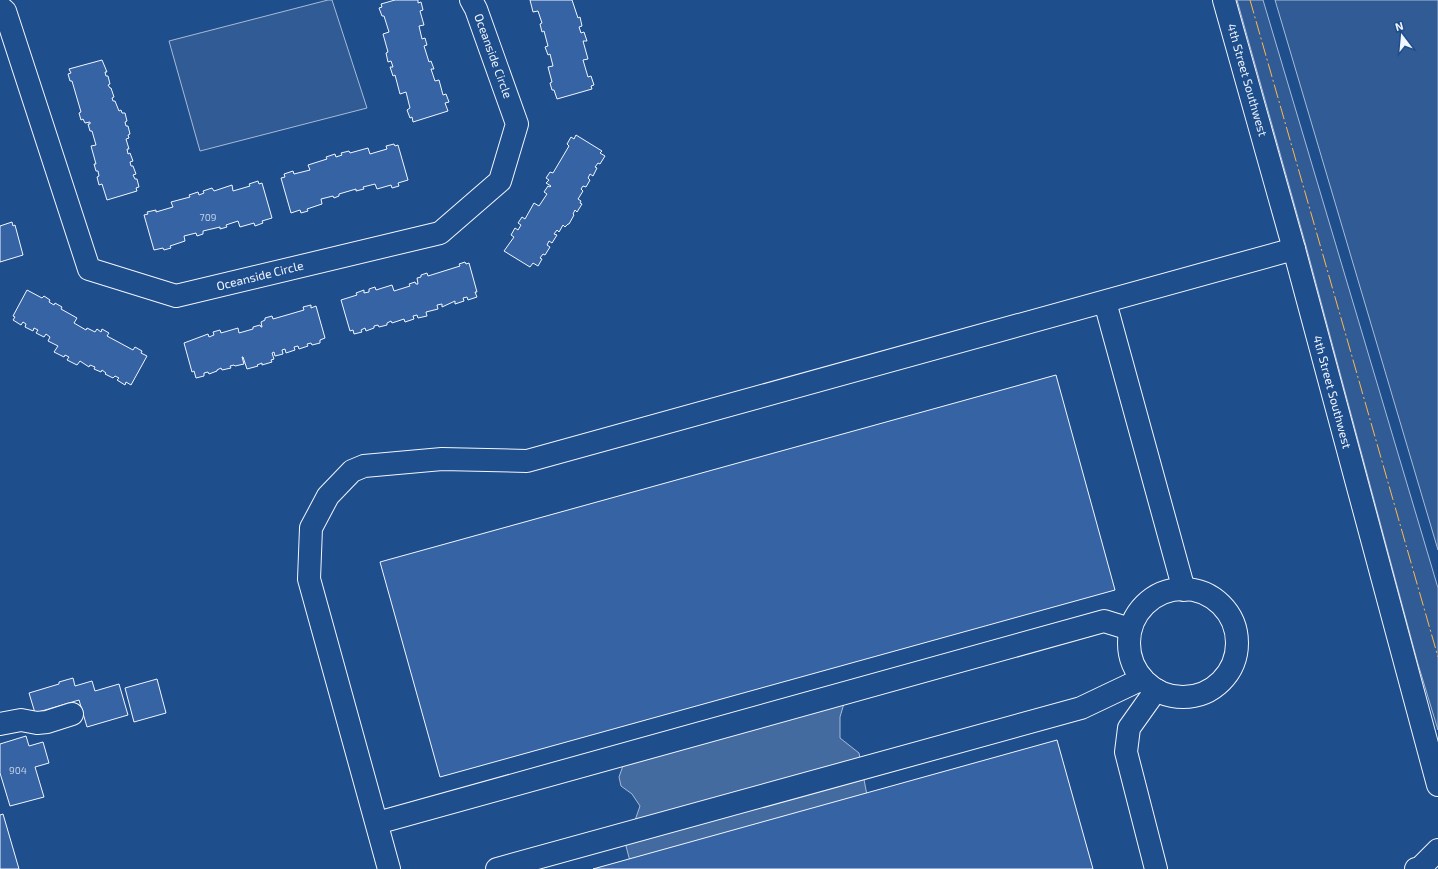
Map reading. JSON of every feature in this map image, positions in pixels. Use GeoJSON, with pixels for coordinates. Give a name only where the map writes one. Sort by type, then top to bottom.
{"type":"FeatureCollection","features":[{"type":"Feature","properties":{"kind":"street","name":"Oceanside Circle"},"geometry":{"type":"LineString","coordinates":[[0,7],[5,11],[89,269],[176,296],[440,233],[500,181],[517,124],[476,9],[471,0]]}},
{"type":"Feature","properties":{"kind":"street","name":"4th Street Southwest"},"geometry":{"type":"LineString","coordinates":[[1224,0],[1294,249],[1438,785]]}},
{"type":"Feature","properties":{"kind":"street"},"geometry":{"type":"LineString","coordinates":[[389,869],[309,579],[311,528],[328,496],[352,470],[364,466],[442,459],[527,461],[1294,249]]}},
{"type":"Feature","properties":{"kind":"street"},"geometry":{"type":"LineString","coordinates":[[1105,302],[1184,590]]}},
{"type":"Feature","properties":{"kind":"street"},"geometry":{"type":"LineString","coordinates":[[1184,590],[1201,593],[1217,602],[1229,615],[1236,632],[1237,649],[1232,667],[1222,681],[1207,692],[1190,697],[1172,696],[1149,685],[1133,664],[1129,647],[1130,629],[1138,613],[1150,601],[1166,592],[1184,590]]}},
{"type":"Feature","properties":{"kind":"street"},"geometry":{"type":"LineString","coordinates":[[377,823],[1104,622],[1130,629]]}},
{"type":"Feature","properties":{"kind":"street"},"geometry":{"type":"LineString","coordinates":[[497,869],[1081,708],[1149,685]]}},
{"type":"Feature","properties":{"kind":"street"},"geometry":{"type":"LineString","coordinates":[[1149,685],[1129,728],[1126,752],[1156,869]]}},
{"type":"Feature","properties":{"kind":"street"},"geometry":{"type":"LineString","coordinates":[[0,724],[21,720],[37,723],[47,722],[72,714]]}},
{"type":"Feature","properties":{"kind":"street"},"geometry":{"type":"LineString","coordinates":[[1416,869],[1420,868],[1438,850]]}},
{"type":"Feature","properties":{"kind":"shaded area"},"geometry":{"type":"Polygon","coordinates":[[[332,0],[367,108],[200,151],[169,41],[332,0]]]}},
{"type":"Feature","properties":{"kind":"shaded area"},"geometry":{"type":"Polygon","coordinates":[[[1237,0],[1263,0],[1438,588],[1438,730],[1418,664],[1306,246],[1237,0]]]}},
{"type":"Feature","properties":{"kind":"shaded area"},"geometry":{"type":"Polygon","coordinates":[[[1275,0],[1438,0],[1438,550],[1275,0]]]}},
{"type":"Feature","properties":{"kind":"shaded area"},"geometry":{"type":"Polygon","coordinates":[[[810,691],[837,692],[845,700],[840,717],[840,738],[859,753],[881,869],[632,869],[626,846],[640,806],[632,794],[621,786],[619,777],[625,760],[635,747],[810,691]]]}},
{"type":"Feature","properties":{"kind":"building"},"geometry":{"type":"Polygon","coordinates":[[[395,0],[418,0],[418,3],[421,2],[423,10],[420,11],[424,25],[419,26],[422,39],[425,38],[427,45],[424,46],[429,62],[431,61],[434,69],[431,69],[435,81],[439,80],[443,95],[446,94],[449,102],[445,103],[448,111],[413,122],[412,117],[410,118],[407,110],[410,108],[406,92],[400,94],[395,75],[393,76],[390,67],[393,67],[391,61],[388,62],[386,53],[388,52],[383,34],[389,32],[384,16],[382,16],[379,8],[382,7],[381,4],[395,0]]]}},
{"type":"Feature","properties":{"kind":"building"},"geometry":{"type":"Polygon","coordinates":[[[530,0],[572,0],[578,18],[580,17],[582,26],[579,27],[581,33],[584,32],[587,41],[583,41],[588,59],[583,60],[588,77],[591,76],[594,85],[591,86],[592,89],[557,99],[550,83],[552,82],[548,67],[553,66],[550,54],[548,55],[545,47],[548,46],[544,31],[542,32],[540,24],[542,23],[538,11],[533,12],[530,0]]]}},
{"type":"Feature","properties":{"kind":"building"},"geometry":{"type":"Polygon","coordinates":[[[102,60],[107,72],[105,72],[106,76],[108,76],[110,84],[108,85],[111,88],[114,97],[112,98],[113,101],[115,101],[119,111],[121,110],[122,113],[125,113],[127,121],[125,122],[126,126],[128,126],[130,134],[128,135],[129,138],[126,139],[129,149],[127,149],[128,154],[130,153],[133,161],[130,162],[131,166],[133,166],[136,174],[133,175],[135,179],[137,179],[139,187],[136,188],[137,191],[107,200],[102,184],[99,185],[97,177],[99,176],[98,171],[96,171],[94,164],[96,164],[91,146],[96,145],[92,131],[90,131],[88,124],[90,124],[90,122],[85,123],[83,119],[81,120],[79,113],[81,112],[72,81],[70,81],[68,74],[71,73],[69,69],[102,60]]]}},
{"type":"Feature","properties":{"kind":"building"},"geometry":{"type":"Polygon","coordinates":[[[576,135],[602,151],[600,153],[605,156],[600,164],[598,163],[595,167],[597,168],[593,176],[590,174],[588,178],[590,180],[586,187],[583,186],[581,189],[583,191],[578,199],[582,204],[577,212],[575,210],[569,224],[565,227],[563,225],[559,232],[557,230],[554,234],[557,235],[552,243],[549,241],[547,245],[550,247],[545,255],[543,254],[540,258],[542,259],[538,266],[533,263],[530,267],[504,251],[514,237],[511,235],[515,228],[518,230],[521,225],[518,223],[522,217],[525,219],[534,203],[539,206],[547,194],[544,192],[548,186],[551,186],[546,183],[549,180],[546,178],[550,172],[553,173],[569,146],[567,144],[571,137],[574,139],[576,135]]]}},
{"type":"Feature","properties":{"kind":"building"},"geometry":{"type":"Polygon","coordinates":[[[394,144],[395,146],[398,145],[408,180],[398,183],[399,186],[392,188],[391,185],[377,189],[375,184],[363,187],[364,189],[356,191],[356,189],[339,194],[339,196],[334,198],[333,196],[321,199],[322,204],[307,209],[308,211],[301,213],[300,210],[291,213],[281,178],[285,177],[284,174],[293,171],[294,174],[310,170],[308,165],[327,159],[326,157],[335,154],[336,157],[342,155],[341,153],[349,151],[350,153],[368,148],[370,154],[387,149],[386,146],[394,144]]]}},
{"type":"Feature","properties":{"kind":"building"},"geometry":{"type":"Polygon","coordinates":[[[258,181],[259,184],[262,183],[272,218],[262,221],[263,223],[255,226],[254,223],[240,227],[238,221],[226,225],[227,227],[220,229],[220,227],[203,231],[203,234],[197,236],[196,233],[184,236],[185,241],[170,246],[171,248],[154,250],[144,215],[148,214],[147,212],[156,210],[156,212],[173,207],[171,202],[190,197],[189,195],[198,192],[199,195],[204,193],[203,191],[212,188],[214,191],[232,185],[233,191],[250,186],[249,184],[258,181]]]}},
{"type":"Feature","properties":{"kind":"building"},"geometry":{"type":"Polygon","coordinates":[[[12,222],[13,226],[15,225],[23,255],[0,262],[0,226],[12,222]]]}},
{"type":"Feature","properties":{"kind":"building"},"geometry":{"type":"Polygon","coordinates":[[[465,262],[466,264],[469,263],[477,297],[468,300],[467,297],[463,298],[464,301],[455,304],[455,301],[442,307],[442,304],[437,305],[438,309],[426,312],[427,316],[418,318],[417,315],[413,316],[414,319],[405,322],[404,319],[392,323],[391,321],[387,323],[387,325],[379,327],[378,325],[374,326],[374,328],[366,331],[365,328],[361,330],[362,332],[354,334],[353,330],[350,331],[341,300],[357,295],[356,293],[364,290],[364,293],[369,292],[369,289],[375,287],[376,290],[392,285],[394,291],[410,286],[409,284],[415,282],[418,284],[417,278],[421,277],[421,275],[427,273],[428,276],[460,266],[459,264],[465,262]]]}},
{"type":"Feature","properties":{"kind":"building"},"geometry":{"type":"Polygon","coordinates":[[[27,290],[42,298],[44,296],[50,300],[49,302],[54,305],[55,303],[62,307],[61,309],[77,318],[74,323],[86,330],[87,328],[95,332],[97,329],[101,332],[102,329],[109,333],[107,336],[133,350],[135,347],[142,351],[141,353],[147,356],[131,385],[126,382],[125,385],[117,380],[119,378],[115,376],[113,378],[105,374],[106,373],[102,370],[101,372],[94,369],[95,367],[90,365],[89,367],[80,361],[77,365],[67,360],[69,357],[65,355],[64,357],[54,352],[58,346],[48,341],[50,337],[46,334],[44,337],[36,333],[38,330],[34,328],[33,331],[25,327],[26,324],[23,322],[21,325],[13,320],[15,317],[13,316],[27,290]]]}},
{"type":"Feature","properties":{"kind":"building"},"geometry":{"type":"Polygon","coordinates":[[[311,305],[311,308],[316,306],[325,338],[320,340],[320,343],[312,345],[311,343],[307,344],[308,346],[299,349],[298,346],[294,347],[295,350],[286,353],[285,349],[282,350],[283,354],[275,356],[274,352],[272,353],[274,359],[271,360],[272,362],[262,365],[262,363],[257,365],[258,366],[247,369],[242,357],[244,364],[230,366],[231,368],[222,370],[221,368],[209,374],[208,372],[204,373],[204,376],[196,378],[194,371],[192,372],[184,343],[208,334],[209,337],[214,335],[213,332],[220,330],[221,333],[238,328],[239,333],[253,329],[253,327],[260,325],[262,327],[261,322],[265,320],[265,318],[272,316],[273,319],[304,310],[303,307],[311,305]]]}},
{"type":"Feature","properties":{"kind":"building"},"geometry":{"type":"Polygon","coordinates":[[[1056,375],[1115,590],[440,777],[380,562],[1056,375]]]}},
{"type":"Feature","properties":{"kind":"building"},"geometry":{"type":"Polygon","coordinates":[[[73,678],[75,686],[92,681],[95,691],[119,684],[128,715],[87,727],[79,700],[35,713],[29,693],[73,678]]]}},
{"type":"Feature","properties":{"kind":"building"},"geometry":{"type":"Polygon","coordinates":[[[157,679],[166,713],[134,722],[125,688],[157,679]]]}},
{"type":"Feature","properties":{"kind":"building"},"geometry":{"type":"Polygon","coordinates":[[[26,736],[29,746],[43,742],[49,763],[35,767],[44,797],[10,806],[0,773],[0,744],[26,736]]]}},
{"type":"Feature","properties":{"kind":"building"},"geometry":{"type":"Polygon","coordinates":[[[1057,740],[1093,869],[593,869],[1057,740]]]}},
{"type":"Feature","properties":{"kind":"building"},"geometry":{"type":"Polygon","coordinates":[[[3,814],[19,869],[0,869],[0,815],[3,814]]]}},
{"type":"Feature","properties":{"kind":"power"},"geometry":{"type":"LineString","coordinates":[[1250,0],[1438,657]]}}]}
